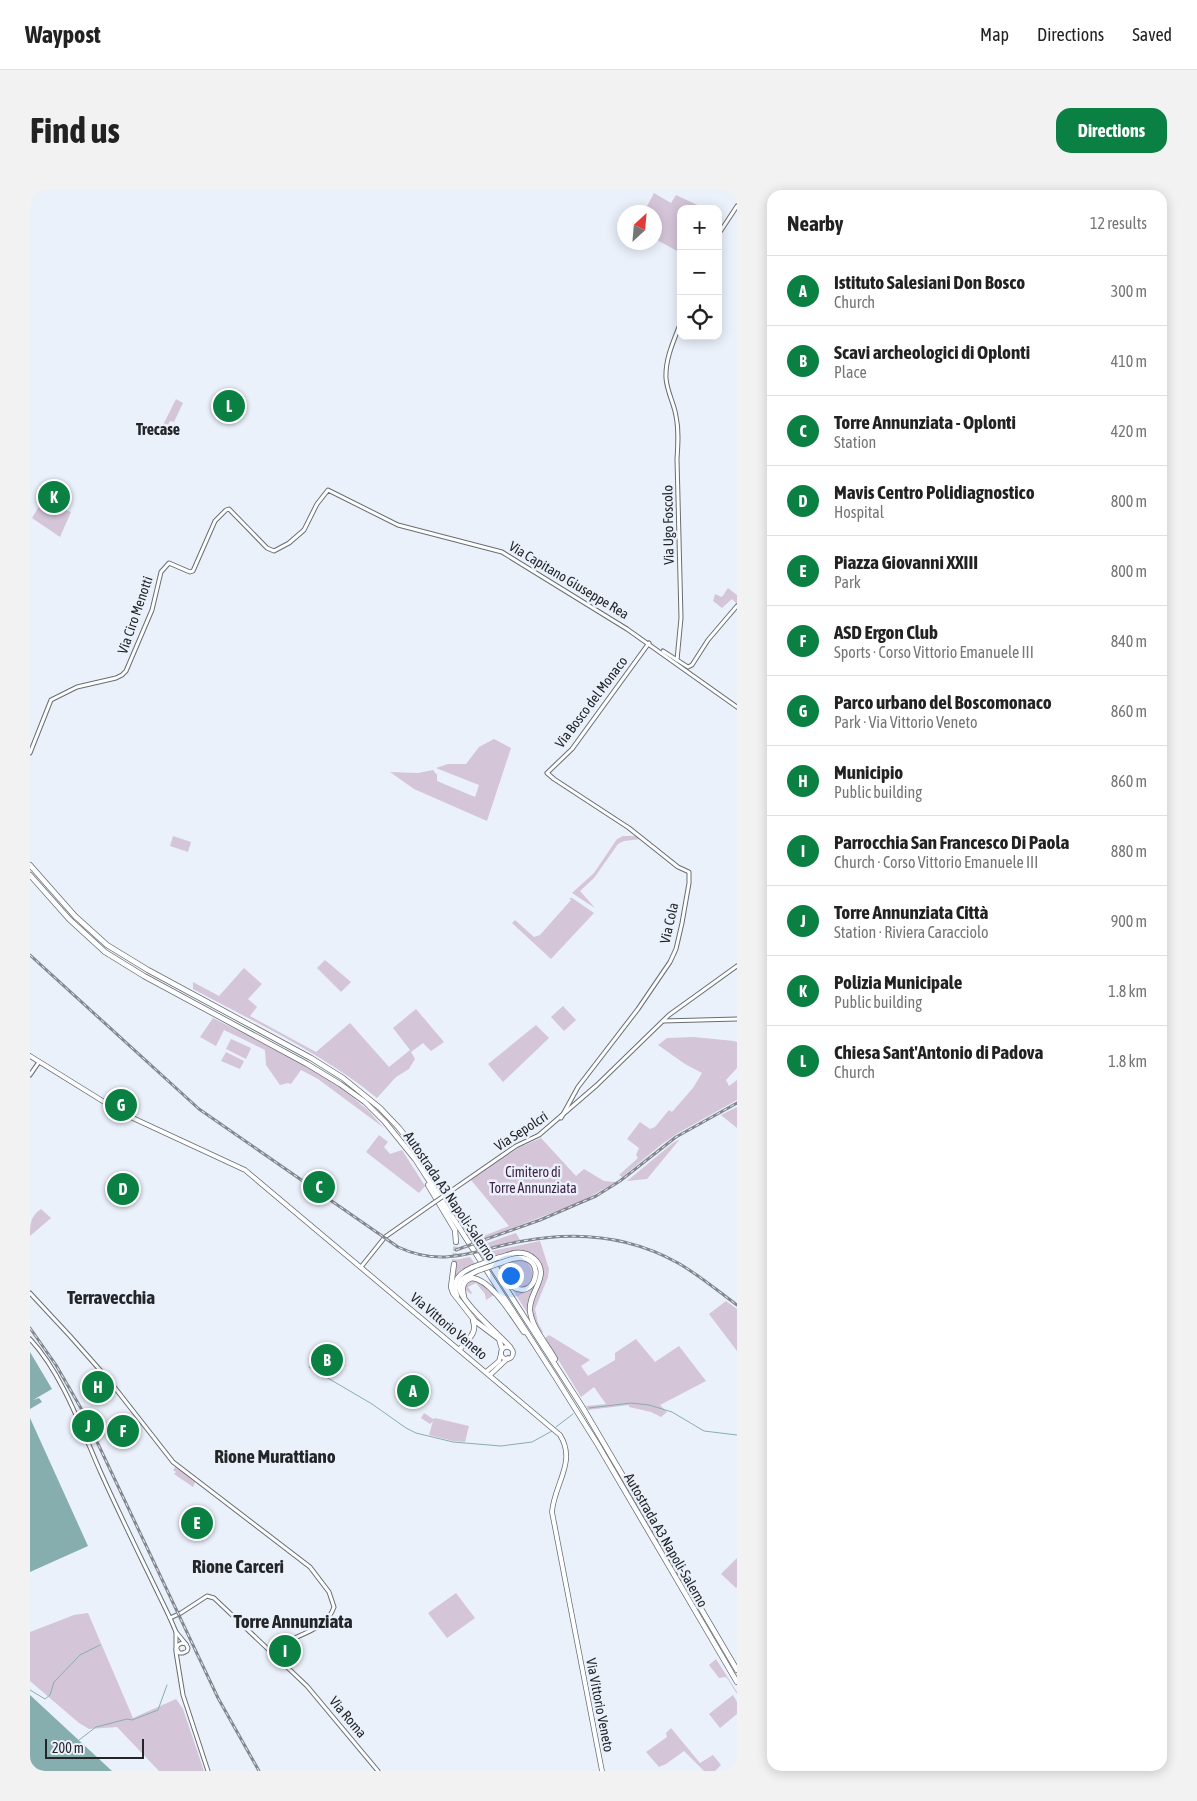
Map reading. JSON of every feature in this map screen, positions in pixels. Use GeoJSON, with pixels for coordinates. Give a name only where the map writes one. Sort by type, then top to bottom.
{"type":"FeatureCollection","features":[{"type":"Feature","properties":{"kind":"highway","name":"Autostrada A3 Napoli-Salerno"},"geometry":{"type":"LineString","coordinates":[[30,865],[75,916],[107,945],[131,961],[329,1068],[370,1098],[399,1128],[412,1144],[563,1376],[604,1442],[737,1670]]}},
{"type":"Feature","properties":{"kind":"highway","name":"Autostrada A3 Napoli-Salerno"},"geometry":{"type":"LineString","coordinates":[[30,875],[69,920],[105,952],[128,967],[307,1064],[354,1094],[385,1122],[409,1151],[538,1349],[598,1445],[682,1592],[737,1682]]}},
{"type":"Feature","properties":{"kind":"highway"},"geometry":{"type":"LineString","coordinates":[[420,1168],[454,1230],[456,1242]]}},
{"type":"Feature","properties":{"kind":"highway"},"geometry":{"type":"LineString","coordinates":[[480,1249],[512,1286],[523,1290],[533,1282],[536,1272],[534,1266],[528,1260],[518,1258],[498,1261]]}},
{"type":"Feature","properties":{"kind":"highway"},"geometry":{"type":"LineString","coordinates":[[463,1306],[456,1294],[455,1282],[461,1273],[498,1261],[513,1253],[524,1253],[533,1257],[539,1264],[541,1275],[531,1298],[532,1316],[538,1331],[558,1363],[563,1376]]}},
{"type":"Feature","properties":{"kind":"highway"},"geometry":{"type":"LineString","coordinates":[[454,1264],[452,1290],[475,1325],[474,1332],[460,1349]]}},
{"type":"Feature","properties":{"kind":"highway"},"geometry":{"type":"LineString","coordinates":[[475,1269],[460,1281],[459,1289],[480,1318],[498,1333],[510,1347]]}},
{"type":"Feature","properties":{"kind":"highway"},"geometry":{"type":"LineString","coordinates":[[464,1297],[463,1286],[468,1279],[475,1278],[483,1282],[505,1306],[538,1349]]}},
{"type":"Feature","properties":{"kind":"highway"},"geometry":{"type":"LineString","coordinates":[[470,1316],[499,1339],[501,1352]]}},
{"type":"Feature","properties":{"kind":"main road","name":"Via Vittorio Veneto"},"geometry":{"type":"LineString","coordinates":[[30,1056],[122,1113],[246,1170],[555,1429],[566,1446],[566,1461],[552,1512],[602,1771]]}},
{"type":"Feature","properties":{"kind":"main road"},"geometry":{"type":"LineString","coordinates":[[506,1347],[510,1347],[513,1353],[512,1356],[488,1374],[499,1361],[501,1352],[506,1347]]}},
{"type":"Feature","properties":{"kind":"main road"},"geometry":{"type":"LineString","coordinates":[[501,1352],[504,1358],[508,1358]]}},
{"type":"Feature","properties":{"kind":"street"},"geometry":{"type":"LineString","coordinates":[[722,229],[737,206]]}},
{"type":"Feature","properties":{"kind":"street","name":"Via Ugo Foscolo"},"geometry":{"type":"LineString","coordinates":[[677,334],[668,362],[666,376],[667,391],[676,414],[679,439],[677,459],[681,618],[677,660]]}},
{"type":"Feature","properties":{"kind":"street","name":"Via Capitano Giuseppe Rea"},"geometry":{"type":"LineString","coordinates":[[169,563],[193,572],[215,521],[226,510],[229,510],[267,548],[274,551],[304,530],[317,504],[328,490],[398,525],[502,552],[649,643]]}},
{"type":"Feature","properties":{"kind":"street","name":"Via Ciro Menotti"},"geometry":{"type":"LineString","coordinates":[[30,753],[51,700],[78,687],[122,676],[130,664],[152,610],[161,572],[169,563]]}},
{"type":"Feature","properties":{"kind":"street"},"geometry":{"type":"LineString","coordinates":[[649,643],[688,667],[692,665],[708,640],[737,606]]}},
{"type":"Feature","properties":{"kind":"street"},"geometry":{"type":"LineString","coordinates":[[649,643],[737,707]]}},
{"type":"Feature","properties":{"kind":"street","name":"Via Bosco del Monaco"},"geometry":{"type":"LineString","coordinates":[[547,773],[572,749],[649,643]]}},
{"type":"Feature","properties":{"kind":"street","name":"Via Cola"},"geometry":{"type":"LineString","coordinates":[[547,773],[629,828],[678,867],[689,872],[682,923],[676,949],[670,962],[638,1009],[578,1087],[561,1118]]}},
{"type":"Feature","properties":{"kind":"street","name":"Via Sepolcri"},"geometry":{"type":"LineString","coordinates":[[361,1267],[385,1237],[516,1146],[539,1135],[561,1118],[662,1021],[737,966]]}},
{"type":"Feature","properties":{"kind":"street"},"geometry":{"type":"LineString","coordinates":[[662,1021],[737,1018]]}},
{"type":"Feature","properties":{"kind":"street"},"geometry":{"type":"LineString","coordinates":[[30,1075],[39,1062]]}},
{"type":"Feature","properties":{"kind":"street"},"geometry":{"type":"LineString","coordinates":[[30,1293],[108,1379],[173,1462],[306,1564],[329,1592],[334,1607],[330,1615],[308,1633],[282,1643],[272,1652]]}},
{"type":"Feature","properties":{"kind":"street"},"geometry":{"type":"LineString","coordinates":[[30,1339],[68,1397],[135,1545],[172,1617],[176,1632],[176,1648],[182,1695],[208,1771]]}},
{"type":"Feature","properties":{"kind":"street","name":"Via Roma"},"geometry":{"type":"LineString","coordinates":[[172,1617],[204,1598],[210,1596],[217,1600],[299,1678],[378,1771]]}},
{"type":"Feature","properties":{"kind":"street"},"geometry":{"type":"LineString","coordinates":[[176,1632],[188,1649],[178,1664]]}},
{"type":"Feature","properties":{"kind":"street"},"geometry":{"type":"LineString","coordinates":[[176,1648],[180,1643],[186,1644]]}},
{"type":"Feature","properties":{"kind":"street"},"geometry":{"type":"LineString","coordinates":[[176,1648],[179,1653],[184,1653]]}},
{"type":"Feature","properties":{"kind":"green space"},"geometry":{"type":"Polygon","coordinates":[[[654,193],[671,203],[676,195],[697,205],[677,205],[677,251],[662,243],[662,205],[648,205],[654,193]]]}},
{"type":"Feature","properties":{"kind":"green space"},"geometry":{"type":"Polygon","coordinates":[[[176,399],[183,403],[174,422],[170,421],[167,427],[163,425],[176,399]]]}},
{"type":"Feature","properties":{"kind":"green space"},"geometry":{"type":"Polygon","coordinates":[[[43,500],[71,512],[60,537],[32,518],[43,500]]]}},
{"type":"Feature","properties":{"kind":"green space"},"geometry":{"type":"Polygon","coordinates":[[[728,588],[737,595],[737,604],[732,599],[722,608],[713,601],[715,594],[722,597],[728,588]]]}},
{"type":"Feature","properties":{"kind":"green space"},"geometry":{"type":"Polygon","coordinates":[[[494,739],[511,748],[487,821],[414,789],[390,772],[418,773],[433,770],[437,775],[437,781],[475,797],[479,785],[436,768],[448,764],[466,764],[479,747],[494,739]]]}},
{"type":"Feature","properties":{"kind":"green space"},"geometry":{"type":"Polygon","coordinates":[[[173,836],[191,842],[188,852],[170,846],[173,836]]]}},
{"type":"Feature","properties":{"kind":"green space"},"geometry":{"type":"Polygon","coordinates":[[[623,836],[636,836],[641,839],[624,841],[618,844],[594,878],[580,891],[595,908],[572,893],[594,873],[617,839],[623,836]]]}},
{"type":"Feature","properties":{"kind":"green space"},"geometry":{"type":"Polygon","coordinates":[[[569,898],[572,898],[594,913],[551,959],[512,923],[515,920],[534,937],[540,935],[571,900],[569,898]]]}},
{"type":"Feature","properties":{"kind":"green space"},"geometry":{"type":"Polygon","coordinates":[[[325,960],[351,982],[341,992],[317,968],[325,960]]]}},
{"type":"Feature","properties":{"kind":"green space"},"geometry":{"type":"Polygon","coordinates":[[[244,968],[262,984],[248,999],[257,1007],[250,1016],[316,1052],[350,1023],[389,1067],[410,1050],[393,1028],[416,1009],[444,1042],[431,1051],[423,1043],[411,1052],[415,1059],[409,1069],[396,1077],[377,1098],[311,1053],[193,989],[193,982],[219,996],[244,968]]]}},
{"type":"Feature","properties":{"kind":"green space"},"geometry":{"type":"Polygon","coordinates":[[[563,1006],[576,1020],[564,1031],[551,1017],[563,1006]]]}},
{"type":"Feature","properties":{"kind":"green space"},"geometry":{"type":"Polygon","coordinates":[[[213,1018],[310,1068],[329,1080],[366,1108],[384,1128],[318,1079],[301,1070],[291,1084],[280,1085],[266,1065],[265,1050],[224,1030],[216,1046],[200,1037],[213,1018]]]}},
{"type":"Feature","properties":{"kind":"green space"},"geometry":{"type":"Polygon","coordinates":[[[536,1025],[549,1038],[503,1082],[488,1064],[536,1025]]]}},
{"type":"Feature","properties":{"kind":"green space"},"geometry":{"type":"Polygon","coordinates":[[[694,1037],[737,1042],[737,1068],[726,1080],[729,1086],[737,1080],[737,1100],[678,1133],[622,1177],[619,1175],[638,1158],[636,1155],[639,1148],[627,1139],[640,1122],[650,1129],[655,1127],[669,1110],[672,1112],[693,1088],[702,1073],[685,1064],[658,1045],[667,1038],[694,1037]]]}},
{"type":"Feature","properties":{"kind":"green space"},"geometry":{"type":"Polygon","coordinates":[[[231,1039],[251,1048],[246,1059],[226,1049],[231,1039]]]}},
{"type":"Feature","properties":{"kind":"green space"},"geometry":{"type":"Polygon","coordinates":[[[226,1052],[244,1061],[240,1069],[221,1061],[226,1052]]]}},
{"type":"Feature","properties":{"kind":"green space"},"geometry":{"type":"Polygon","coordinates":[[[737,1107],[737,1128],[721,1115],[737,1107]]]}},
{"type":"Feature","properties":{"kind":"green space"},"geometry":{"type":"Polygon","coordinates":[[[379,1135],[388,1142],[384,1147],[390,1154],[402,1150],[425,1186],[419,1193],[366,1152],[379,1135]]]}},
{"type":"Feature","properties":{"kind":"green space","name":"Cimitero di Torre Annunziata"},"geometry":{"type":"Polygon","coordinates":[[[541,1138],[576,1176],[584,1169],[604,1181],[616,1182],[582,1201],[479,1241],[461,1214],[464,1211],[481,1237],[509,1226],[471,1180],[518,1148],[541,1138]]]}},
{"type":"Feature","properties":{"kind":"green space"},"geometry":{"type":"Polygon","coordinates":[[[680,1139],[647,1179],[627,1181],[673,1143],[680,1139]]]}},
{"type":"Feature","properties":{"kind":"green space"},"geometry":{"type":"Polygon","coordinates":[[[41,1209],[51,1218],[30,1236],[33,1218],[41,1209]]]}},
{"type":"Feature","properties":{"kind":"green space"},"geometry":{"type":"Polygon","coordinates":[[[516,1233],[520,1240],[484,1249],[482,1245],[516,1233]]]}},
{"type":"Feature","properties":{"kind":"green space"},"geometry":{"type":"Polygon","coordinates":[[[540,1241],[549,1269],[548,1277],[535,1309],[542,1333],[532,1311],[533,1300],[542,1277],[540,1263],[536,1257],[531,1253],[519,1252],[492,1258],[487,1252],[540,1241]]]}},
{"type":"Feature","properties":{"kind":"green space"},"geometry":{"type":"Polygon","coordinates":[[[513,1255],[524,1256],[533,1260],[538,1267],[537,1280],[529,1299],[530,1317],[512,1289],[520,1291],[533,1286],[537,1277],[537,1268],[531,1261],[522,1256],[494,1262],[513,1255]]]}},
{"type":"Feature","properties":{"kind":"green space"},"geometry":{"type":"Polygon","coordinates":[[[470,1257],[475,1264],[461,1270],[453,1280],[455,1260],[470,1257]]]}},
{"type":"Feature","properties":{"kind":"green space"},"geometry":{"type":"Polygon","coordinates":[[[520,1259],[529,1264],[533,1271],[534,1278],[531,1284],[525,1286],[517,1285],[507,1279],[497,1266],[520,1259]]]}},
{"type":"Feature","properties":{"kind":"green space"},"geometry":{"type":"Polygon","coordinates":[[[470,1280],[476,1280],[494,1295],[486,1300],[485,1294],[476,1283],[468,1287],[471,1294],[464,1289],[470,1280]]]}},
{"type":"Feature","properties":{"kind":"green space"},"geometry":{"type":"Polygon","coordinates":[[[726,1301],[737,1309],[737,1351],[709,1314],[726,1301]]]}},
{"type":"Feature","properties":{"kind":"green space"},"geometry":{"type":"Polygon","coordinates":[[[549,1335],[590,1360],[581,1366],[588,1376],[615,1360],[615,1353],[636,1339],[655,1362],[679,1346],[706,1381],[660,1405],[667,1412],[661,1417],[651,1412],[629,1407],[629,1405],[588,1410],[586,1406],[606,1404],[594,1387],[581,1397],[545,1338],[549,1335]]]}},
{"type":"Feature","properties":{"kind":"green space"},"geometry":{"type":"Polygon","coordinates":[[[424,1413],[433,1419],[469,1426],[465,1442],[429,1435],[433,1421],[430,1424],[421,1418],[424,1413]]]}},
{"type":"Feature","properties":{"kind":"green space"},"geometry":{"type":"Polygon","coordinates":[[[176,1466],[195,1482],[193,1487],[174,1474],[176,1472],[173,1470],[176,1466]]]}},
{"type":"Feature","properties":{"kind":"green space"},"geometry":{"type":"Polygon","coordinates":[[[198,1513],[205,1522],[198,1535],[189,1525],[198,1513]]]}},
{"type":"Feature","properties":{"kind":"green space"},"geometry":{"type":"Polygon","coordinates":[[[737,1558],[737,1587],[736,1588],[721,1574],[737,1558]]]}},
{"type":"Feature","properties":{"kind":"green space"},"geometry":{"type":"Polygon","coordinates":[[[456,1593],[475,1618],[447,1638],[428,1613],[456,1593]]]}},
{"type":"Feature","properties":{"kind":"green space"},"geometry":{"type":"Polygon","coordinates":[[[88,1613],[133,1718],[176,1699],[183,1709],[204,1771],[159,1771],[117,1727],[89,1729],[79,1723],[30,1681],[30,1632],[74,1615],[88,1613]]]}},
{"type":"Feature","properties":{"kind":"green space"},"geometry":{"type":"Polygon","coordinates":[[[716,1659],[737,1694],[727,1678],[719,1678],[709,1665],[716,1659]]]}},
{"type":"Feature","properties":{"kind":"green space"},"geometry":{"type":"Polygon","coordinates":[[[733,1695],[737,1702],[737,1714],[720,1728],[709,1714],[733,1695]]]}},
{"type":"Feature","properties":{"kind":"green space"},"geometry":{"type":"Polygon","coordinates":[[[671,1728],[700,1763],[713,1755],[721,1765],[715,1771],[704,1771],[684,1751],[659,1767],[646,1752],[667,1737],[666,1733],[671,1728]]]}},
{"type":"Feature","properties":{"kind":"shaded area"},"geometry":{"type":"Polygon","coordinates":[[[30,1352],[52,1389],[33,1400],[39,1398],[42,1402],[30,1409],[30,1352]]]}},
{"type":"Feature","properties":{"kind":"shaded area"},"geometry":{"type":"Polygon","coordinates":[[[30,1418],[88,1546],[30,1572],[30,1418]]]}},
{"type":"Feature","properties":{"kind":"shaded area"},"geometry":{"type":"Polygon","coordinates":[[[30,1695],[112,1771],[30,1771],[30,1695]]]}},
{"type":"Feature","properties":{"kind":"waterway"},"geometry":{"type":"LineString","coordinates":[[309,1367],[372,1404],[416,1433],[453,1442],[501,1446],[532,1442],[552,1431]]}},
{"type":"Feature","properties":{"kind":"waterway"},"geometry":{"type":"LineString","coordinates":[[589,1408],[631,1403],[649,1405],[672,1412],[704,1431],[737,1435]]}},
{"type":"Feature","properties":{"kind":"waterway"},"geometry":{"type":"LineString","coordinates":[[556,1427],[573,1414]]}},
{"type":"Feature","properties":{"kind":"waterway"},"geometry":{"type":"LineString","coordinates":[[30,1690],[45,1699],[50,1695],[54,1682],[80,1655],[100,1645]]}},
{"type":"Feature","properties":{"kind":"waterway"},"geometry":{"type":"LineString","coordinates":[[79,1740],[96,1727],[127,1719],[132,1720],[158,1710],[167,1685]]}},
{"type":"Feature","properties":{"kind":"tunnel"},"geometry":{"type":"LineString","coordinates":[[454,1264],[456,1242]]}},
{"type":"Feature","properties":{"kind":"railway"},"geometry":{"type":"LineString","coordinates":[[30,955],[199,1109],[398,1247],[415,1253],[446,1257],[543,1238],[563,1236],[603,1238],[641,1247],[660,1254],[678,1263],[737,1305]]}},
{"type":"Feature","properties":{"kind":"railway"},"geometry":{"type":"LineString","coordinates":[[456,1250],[540,1220],[596,1196],[620,1181],[676,1137],[737,1103]]}},
{"type":"Feature","properties":{"kind":"railway"},"geometry":{"type":"LineString","coordinates":[[30,1328],[56,1365],[82,1410],[218,1698],[259,1771]]}},
{"type":"Feature","properties":{"kind":"place","name":"Chiesa Sant'Antonio di Padova"},"geometry":{"type":"Point","coordinates":[229,406]}},
{"type":"Feature","properties":{"kind":"place","name":"Polizia Municipale"},"geometry":{"type":"Point","coordinates":[54,497]}},
{"type":"Feature","properties":{"kind":"place","name":"Parco urbano del Boscomonaco"},"geometry":{"type":"Point","coordinates":[121,1105]}},
{"type":"Feature","properties":{"kind":"place","name":"Torre Annunziata - Oplonti"},"geometry":{"type":"Point","coordinates":[319,1187]}},
{"type":"Feature","properties":{"kind":"place","name":"Mavis Centro Polidiagnostico"},"geometry":{"type":"Point","coordinates":[123,1189]}},
{"type":"Feature","properties":{"kind":"place","name":"Scavi archeologici di Oplonti"},"geometry":{"type":"Point","coordinates":[327,1360]}},
{"type":"Feature","properties":{"kind":"place","name":"Municipio"},"geometry":{"type":"Point","coordinates":[98,1387]}},
{"type":"Feature","properties":{"kind":"place","name":"Istituto Salesiani Don Bosco"},"geometry":{"type":"Point","coordinates":[413,1391]}},
{"type":"Feature","properties":{"kind":"place","name":"Torre Annunziata Città"},"geometry":{"type":"Point","coordinates":[88,1426]}},
{"type":"Feature","properties":{"kind":"place","name":"ASD Ergon Club"},"geometry":{"type":"Point","coordinates":[123,1431]}},
{"type":"Feature","properties":{"kind":"place","name":"Piazza Giovanni XXIII"},"geometry":{"type":"Point","coordinates":[197,1523]}},
{"type":"Feature","properties":{"kind":"place","name":"Parrocchia San Francesco Di Paola"},"geometry":{"type":"Point","coordinates":[285,1651]}},
{"type":"Feature","properties":{"kind":"district","name":"Trecase"},"geometry":{"type":"Point","coordinates":[158,429]}},
{"type":"Feature","properties":{"kind":"district","name":"Terravecchia"},"geometry":{"type":"Point","coordinates":[111,1297]}},
{"type":"Feature","properties":{"kind":"district","name":"Rione Murattiano"},"geometry":{"type":"Point","coordinates":[275,1456]}},
{"type":"Feature","properties":{"kind":"district","name":"Rione Carceri"},"geometry":{"type":"Point","coordinates":[238,1566]}},
{"type":"Feature","properties":{"kind":"district","name":"Torre Annunziata"},"geometry":{"type":"Point","coordinates":[293,1621]}}]}
